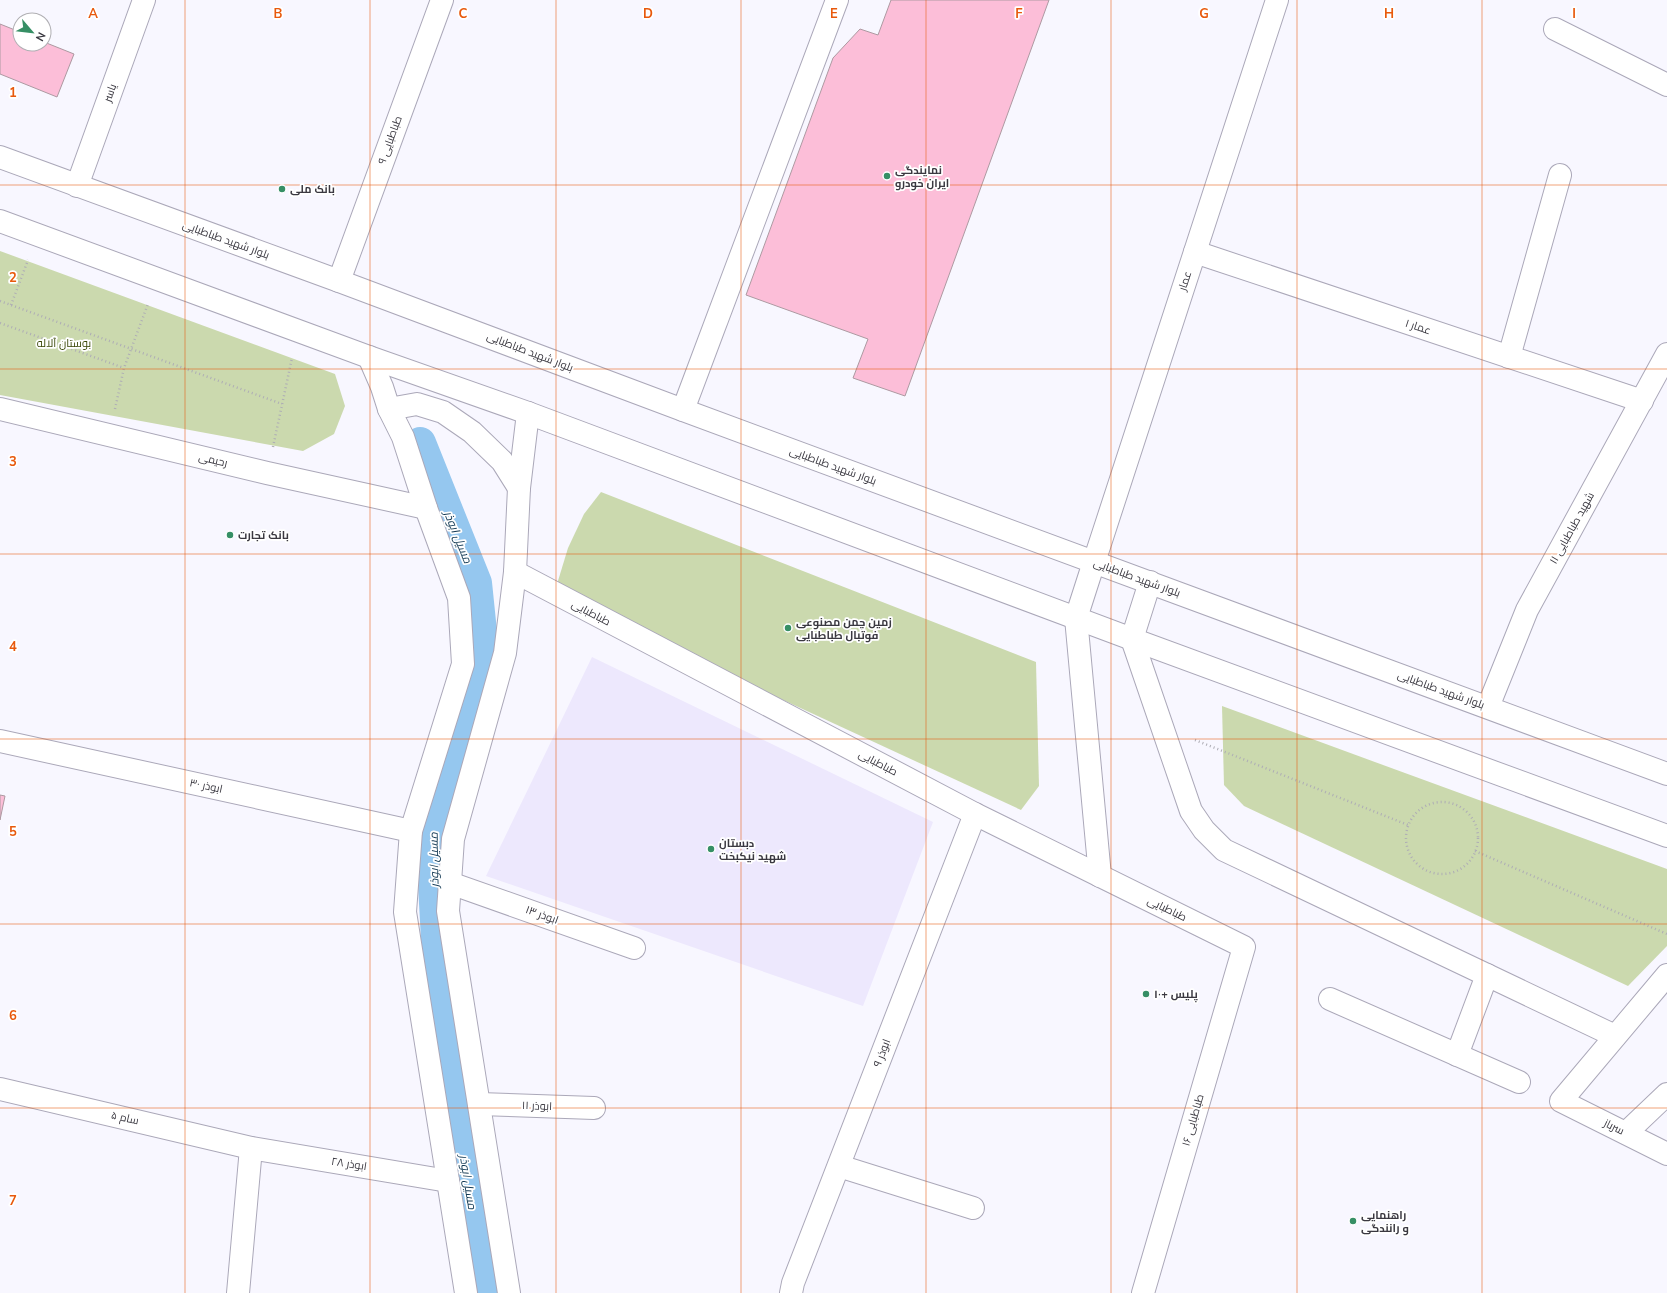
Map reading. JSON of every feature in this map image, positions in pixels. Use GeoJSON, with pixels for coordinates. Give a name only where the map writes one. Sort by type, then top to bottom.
{"type":"FeatureCollection","features":[{"type":"Feature","properties":{"kind":"street","name":"یاسر"},"geometry":{"type":"LineString","coordinates":[[77,186],[144,0]]}},
{"type":"Feature","properties":{"kind":"street","name":"طباطبایی ۹"},"geometry":{"type":"LineString","coordinates":[[339,281],[442,0]]}},
{"type":"Feature","properties":{"kind":"street"},"geometry":{"type":"LineString","coordinates":[[683,410],[837,0]]}},
{"type":"Feature","properties":{"kind":"street","name":"عمار"},"geometry":{"type":"LineString","coordinates":[[1076,618],[1277,0]]}},
{"type":"Feature","properties":{"kind":"street"},"geometry":{"type":"LineString","coordinates":[[1555,29],[1667,85]]}},
{"type":"Feature","properties":{"kind":"street","name":"بلوار شهید طباطبایی"},"geometry":{"type":"LineString","coordinates":[[0,157],[339,281],[683,410],[1667,774]]}},
{"type":"Feature","properties":{"kind":"street"},"geometry":{"type":"LineString","coordinates":[[1510,357],[1560,175]]}},
{"type":"Feature","properties":{"kind":"street"},"geometry":{"type":"LineString","coordinates":[[0,221],[368,357],[528,413],[1132,639],[1667,836]]}},
{"type":"Feature","properties":{"kind":"street","name":"عمار ۱"},"geometry":{"type":"LineString","coordinates":[[1195,252],[1642,401]]}},
{"type":"Feature","properties":{"kind":"street","name":"شهید طباطبایی ۱۱"},"geometry":{"type":"LineString","coordinates":[[1488,707],[1527,610],[1667,354]]}},
{"type":"Feature","properties":{"kind":"street"},"geometry":{"type":"LineString","coordinates":[[368,357],[382,387],[389,409],[403,437],[426,508],[459,598],[463,664],[411,831],[405,912],[466,1293]]}},
{"type":"Feature","properties":{"kind":"street"},"geometry":{"type":"LineString","coordinates":[[389,409],[417,404],[443,412],[472,432],[502,461],[519,488]]}},
{"type":"Feature","properties":{"kind":"street","name":"رحیمی"},"geometry":{"type":"LineString","coordinates":[[0,409],[267,473],[426,508]]}},
{"type":"Feature","properties":{"kind":"street"},"geometry":{"type":"LineString","coordinates":[[509,1293],[448,911],[453,839],[505,653],[515,572],[519,488],[528,413]]}},
{"type":"Feature","properties":{"kind":"street","name":"طباطبایی"},"geometry":{"type":"LineString","coordinates":[[515,572],[975,814],[1244,947]]}},
{"type":"Feature","properties":{"kind":"street"},"geometry":{"type":"LineString","coordinates":[[1150,582],[1132,639],[1191,811],[1204,830],[1224,850],[1615,1036],[1667,975]]}},
{"type":"Feature","properties":{"kind":"street"},"geometry":{"type":"LineString","coordinates":[[1076,618],[1100,876]]}},
{"type":"Feature","properties":{"kind":"street","name":"ابوذر ۳۰"},"geometry":{"type":"LineString","coordinates":[[0,741],[411,831]]}},
{"type":"Feature","properties":{"kind":"street","name":"ابوذر ۹"},"geometry":{"type":"LineString","coordinates":[[791,1293],[793,1283],[975,814]]}},
{"type":"Feature","properties":{"kind":"street","name":"ابوذر ۱۳"},"geometry":{"type":"LineString","coordinates":[[450,883],[634,948]]}},
{"type":"Feature","properties":{"kind":"street","name":"طباطبایی ۱۶"},"geometry":{"type":"LineString","coordinates":[[1143,1293],[1244,947]]}},
{"type":"Feature","properties":{"kind":"street"},"geometry":{"type":"LineString","coordinates":[[1456,1055],[1487,975]]}},
{"type":"Feature","properties":{"kind":"street"},"geometry":{"type":"LineString","coordinates":[[1330,999],[1519,1082]]}},
{"type":"Feature","properties":{"kind":"street","name":"سرباز"},"geometry":{"type":"LineString","coordinates":[[1615,1036],[1561,1101],[1667,1154]]}},
{"type":"Feature","properties":{"kind":"street","name":"سام ۵"},"geometry":{"type":"LineString","coordinates":[[0,1088],[251,1148]]}},
{"type":"Feature","properties":{"kind":"street"},"geometry":{"type":"LineString","coordinates":[[1626,1133],[1667,1094]]}},
{"type":"Feature","properties":{"kind":"street","name":"ابوذر ۱۱"},"geometry":{"type":"LineString","coordinates":[[479,1104],[594,1108]]}},
{"type":"Feature","properties":{"kind":"street"},"geometry":{"type":"LineString","coordinates":[[238,1293],[251,1148]]}},
{"type":"Feature","properties":{"kind":"street","name":"ابوذر ۲۸"},"geometry":{"type":"LineString","coordinates":[[251,1148],[448,1181]]}},
{"type":"Feature","properties":{"kind":"street"},"geometry":{"type":"LineString","coordinates":[[839,1166],[973,1208]]}},
{"type":"Feature","properties":{"kind":"path"},"geometry":{"type":"LineString","coordinates":[[11,305],[37,235]]}},
{"type":"Feature","properties":{"kind":"path"},"geometry":{"type":"LineString","coordinates":[[109,435],[124,368],[157,279]]}},
{"type":"Feature","properties":{"kind":"path"},"geometry":{"type":"LineString","coordinates":[[0,300],[282,404]]}},
{"type":"Feature","properties":{"kind":"path"},"geometry":{"type":"LineString","coordinates":[[0,323],[124,368]]}},
{"type":"Feature","properties":{"kind":"path"},"geometry":{"type":"LineString","coordinates":[[267,473],[298,331]]}},
{"type":"Feature","properties":{"kind":"path"},"geometry":{"type":"LineString","coordinates":[[1162,727],[1408,826]]}},
{"type":"Feature","properties":{"kind":"path"},"geometry":{"type":"LineString","coordinates":[[1438,802],[1450,803],[1461,807],[1475,824],[1478,836],[1472,858],[1464,867],[1453,872],[1441,874],[1429,872],[1418,865],[1411,856],[1406,845],[1406,833],[1408,826],[1418,812],[1427,805],[1438,802]]}},
{"type":"Feature","properties":{"kind":"path"},"geometry":{"type":"LineString","coordinates":[[1475,851],[1667,934]]}},
{"type":"Feature","properties":{"kind":"shaded area","name":"دبستان شهید نیکبخت"},"geometry":{"type":"Polygon","coordinates":[[[592,657],[933,822],[863,1006],[486,876],[592,657]]]}},
{"type":"Feature","properties":{"kind":"green space","name":"بوستان آلاله"},"geometry":{"type":"Polygon","coordinates":[[[0,251],[335,374],[345,406],[334,434],[303,451],[0,395],[0,251]]]}},
{"type":"Feature","properties":{"kind":"green space","name":"زمین چمن مصنوعی فوتبال طباطبایی"},"geometry":{"type":"Polygon","coordinates":[[[601,492],[1036,662],[1039,786],[1021,810],[554,594],[568,548],[584,514],[601,492]]]}},
{"type":"Feature","properties":{"kind":"green space"},"geometry":{"type":"Polygon","coordinates":[[[1222,706],[1667,869],[1667,946],[1628,986],[1244,806],[1224,785],[1222,706]]]}},
{"type":"Feature","properties":{"kind":"building","name":"نمایندگی ایران خودرو"},"geometry":{"type":"Polygon","coordinates":[[[891,0],[1049,0],[905,396],[853,378],[868,339],[746,295],[833,58],[860,29],[878,35],[891,0]]]}},
{"type":"Feature","properties":{"kind":"building"},"geometry":{"type":"Polygon","coordinates":[[[0,24],[12,29],[12,52],[52,52],[52,45],[74,54],[57,97],[0,74],[0,24]]]}},
{"type":"Feature","properties":{"kind":"building"},"geometry":{"type":"Polygon","coordinates":[[[0,795],[5,796],[0,820],[0,795]]]}},
{"type":"Feature","properties":{"kind":"waterway","name":"مسیل ابوذر"},"geometry":{"type":"LineString","coordinates":[[420,443],[476,583],[485,671],[431,831],[441,1011],[476,1238],[489,1293]]}},
{"type":"Feature","properties":{"kind":"place","name":"نمایندگی ایران خودرو"},"geometry":{"type":"Point","coordinates":[887,176]}},
{"type":"Feature","properties":{"kind":"place","name":"بانک ملی"},"geometry":{"type":"Point","coordinates":[282,189]}},
{"type":"Feature","properties":{"kind":"place","name":"بانک تجارت"},"geometry":{"type":"Point","coordinates":[230,535]}},
{"type":"Feature","properties":{"kind":"place","name":"زمین چمن مصنوعی فوتبال طباطبایی"},"geometry":{"type":"Point","coordinates":[788,628]}},
{"type":"Feature","properties":{"kind":"place","name":"دبستان شهید نیکبخت"},"geometry":{"type":"Point","coordinates":[711,849]}},
{"type":"Feature","properties":{"kind":"place","name":"پلیس +۱۰"},"geometry":{"type":"Point","coordinates":[1146,994]}},
{"type":"Feature","properties":{"kind":"place","name":"راهنمایی و رانندگی"},"geometry":{"type":"Point","coordinates":[1353,1221]}}]}
